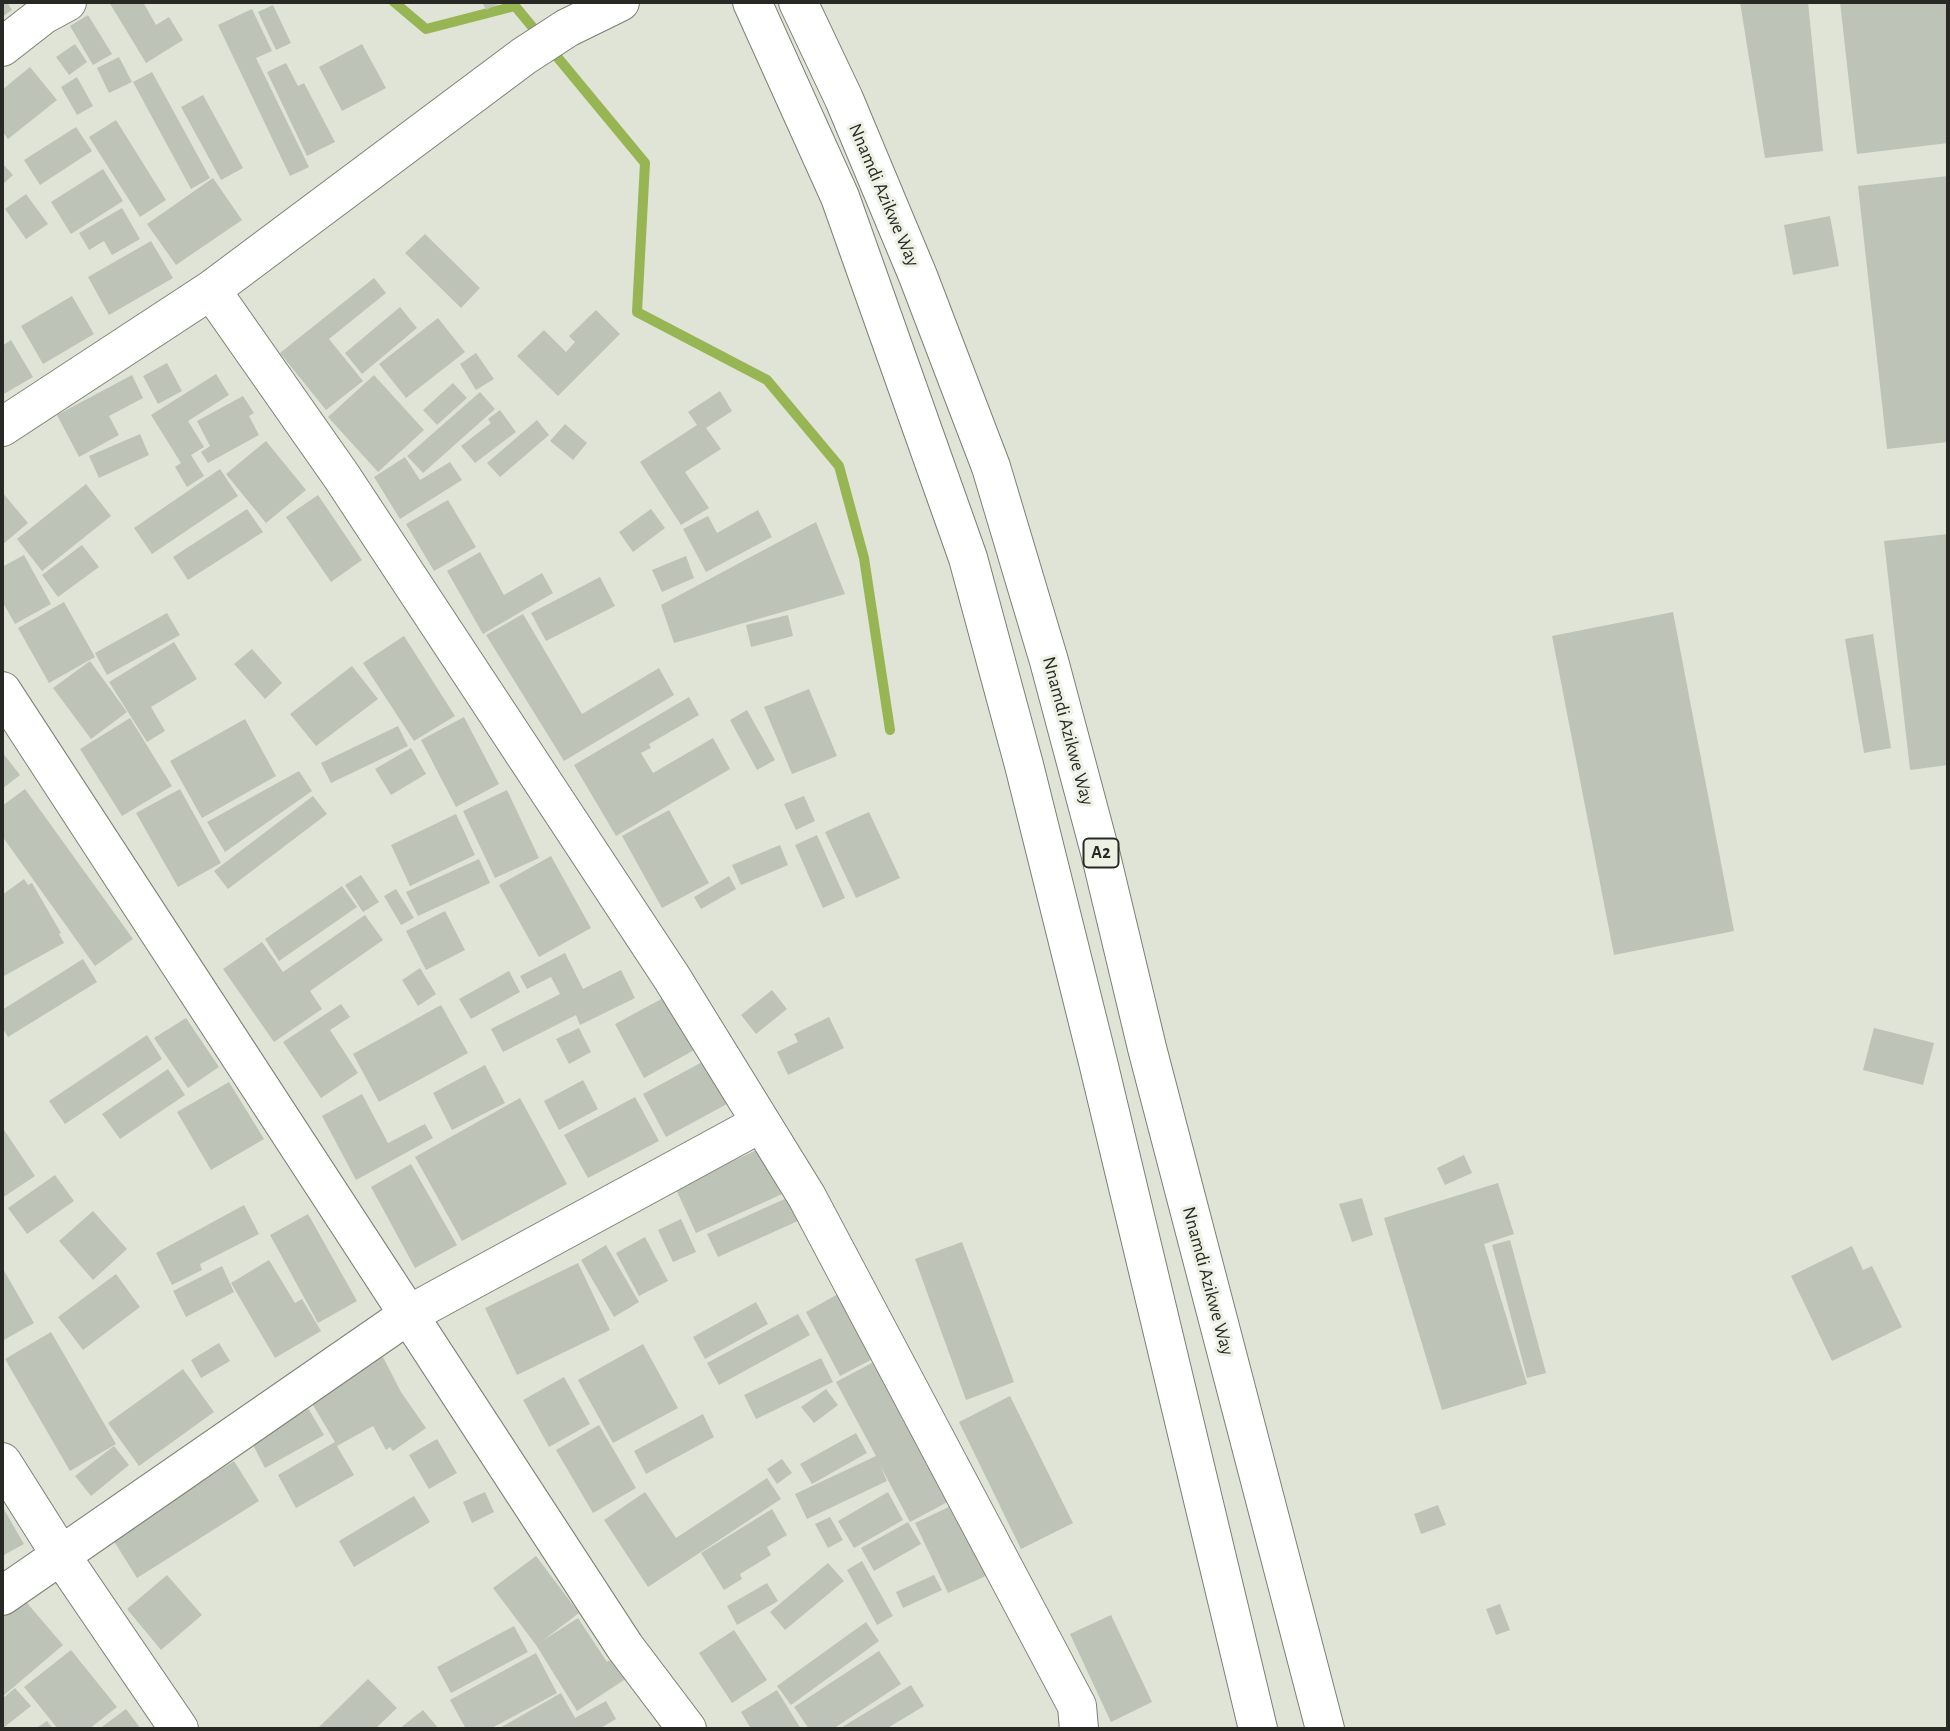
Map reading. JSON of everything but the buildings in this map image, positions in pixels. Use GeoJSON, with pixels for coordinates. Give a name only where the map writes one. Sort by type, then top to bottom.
{"type":"FeatureCollection","features":[{"type":"Feature","properties":{"kind":"main road"},"geometry":{"type":"LineString","coordinates":[[2,47],[43,15],[67,2]]}},
{"type":"Feature","properties":{"kind":"main road"},"geometry":{"type":"LineString","coordinates":[[2,427],[211,290],[524,56],[567,28],[620,2]]}},
{"type":"Feature","properties":{"kind":"main road"},"geometry":{"type":"LineString","coordinates":[[752,2],[840,197],[968,558],[1024,765],[1098,1062],[1258,1729]]}},
{"type":"Feature","properties":{"kind":"main road","name":"Nnamdi Azikwe Way"},"geometry":{"type":"LineString","coordinates":[[798,2],[844,99],[918,276],[995,480],[1049,661],[1097,839],[1147,1048],[1325,1729]]}},
{"type":"Feature","properties":{"kind":"main road"},"geometry":{"type":"LineString","coordinates":[[211,290],[372,523],[671,978],[807,1197],[1077,1706],[1079,1729]]}},
{"type":"Feature","properties":{"kind":"main road"},"geometry":{"type":"LineString","coordinates":[[2,691],[625,1647],[687,1729]]}},
{"type":"Feature","properties":{"kind":"main road"},"geometry":{"type":"LineString","coordinates":[[2,1596],[408,1315],[761,1122]]}},
{"type":"Feature","properties":{"kind":"main road"},"geometry":{"type":"LineString","coordinates":[[2,1462],[179,1729]]}},
{"type":"Feature","properties":{"kind":"waterway"},"geometry":{"type":"LineString","coordinates":[[394,2],[426,29],[515,6],[645,163],[637,312],[767,380],[839,466],[864,558],[890,730]]}}]}
